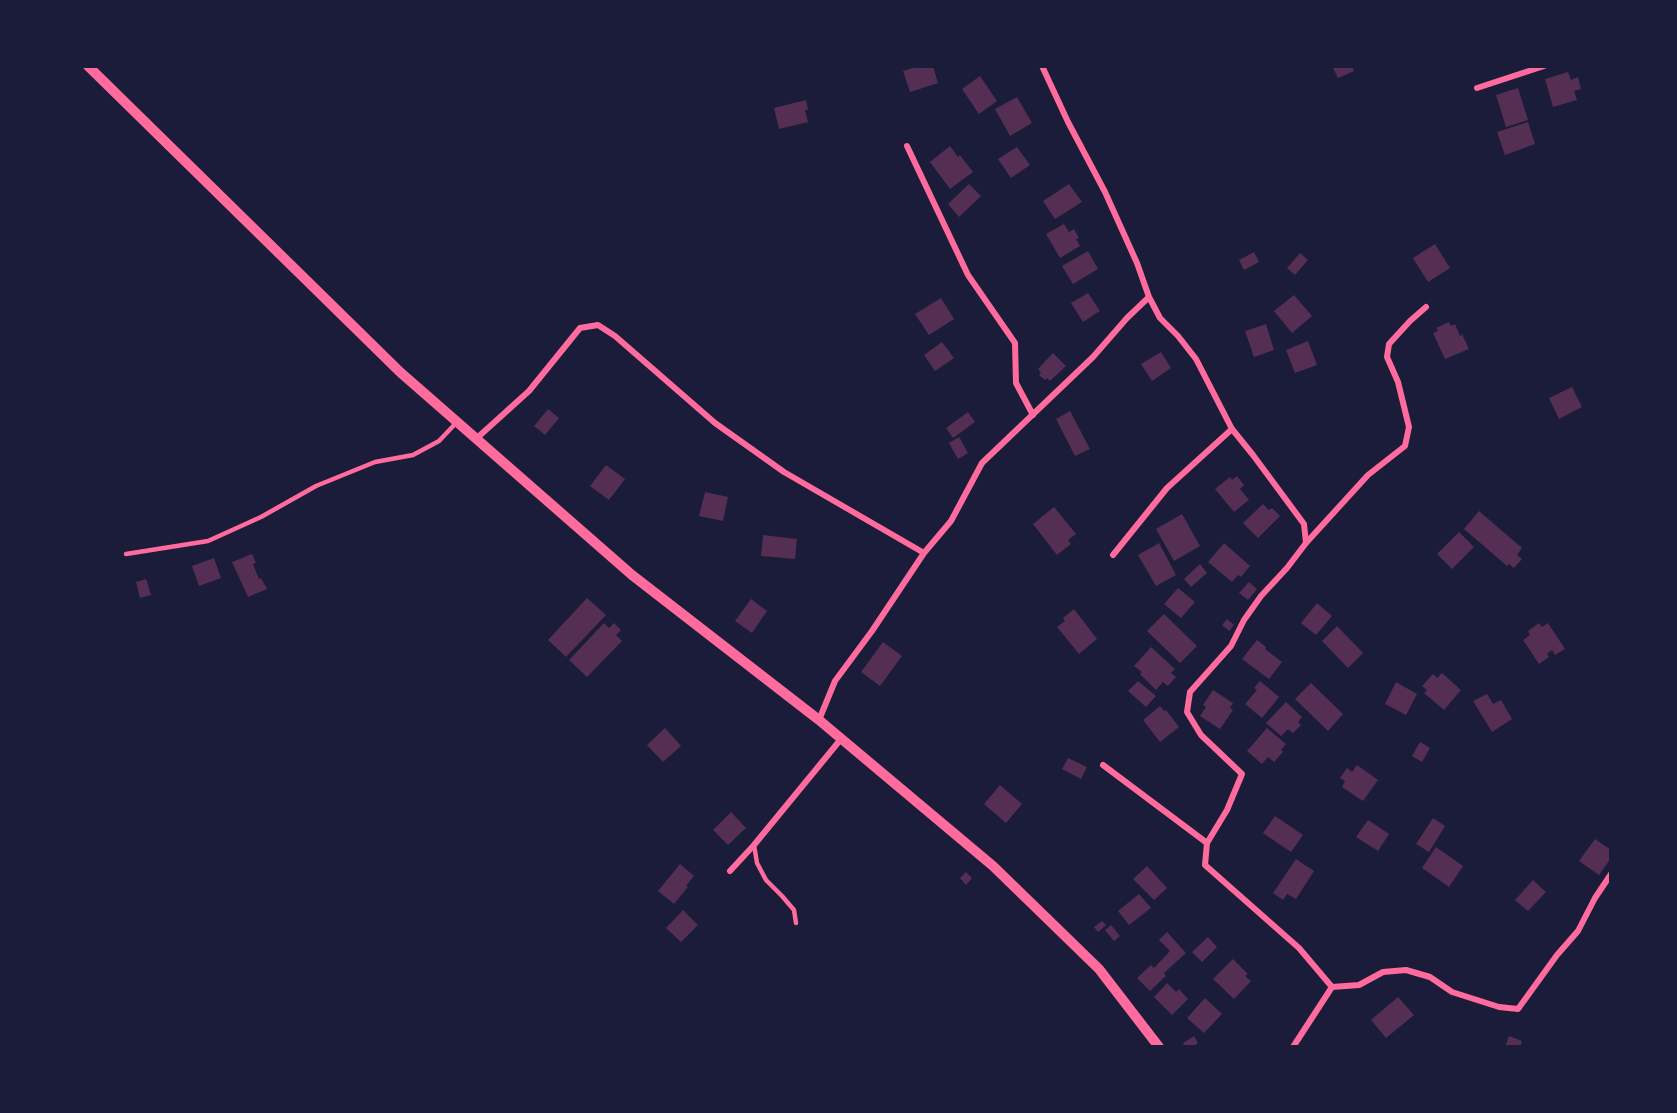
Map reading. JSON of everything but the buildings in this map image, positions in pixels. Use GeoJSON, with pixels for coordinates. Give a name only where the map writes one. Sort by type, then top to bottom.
{"type":"FeatureCollection","features":[{"type":"Feature","properties":{"kind":"street"},"geometry":{"type":"LineString","coordinates":[[88,66],[400,372],[632,575],[819,720],[993,866],[1098,969],[1159,1047]]}},
{"type":"Feature","properties":{"kind":"street"},"geometry":{"type":"LineString","coordinates":[[1042,66],[1105,192],[1160,318],[1196,359],[1232,429],[1304,524],[1306,543]]}},
{"type":"Feature","properties":{"kind":"street"},"geometry":{"type":"LineString","coordinates":[[1477,88],[1544,66]]}},
{"type":"Feature","properties":{"kind":"street"},"geometry":{"type":"LineString","coordinates":[[907,146],[968,275],[1016,343],[1016,382],[1033,416]]}},
{"type":"Feature","properties":{"kind":"street"},"geometry":{"type":"LineString","coordinates":[[819,720],[835,681],[872,631],[924,553],[951,521],[982,463],[1093,357],[1149,297]]}},
{"type":"Feature","properties":{"kind":"street"},"geometry":{"type":"LineString","coordinates":[[1332,987],[1299,948],[1205,865],[1207,843],[1227,810],[1242,774],[1201,735],[1187,712],[1190,692],[1230,646],[1244,620],[1261,596],[1368,475],[1405,446],[1409,427],[1398,382],[1387,357],[1389,344],[1426,307]]}},
{"type":"Feature","properties":{"kind":"street"},"geometry":{"type":"LineString","coordinates":[[477,438],[529,392],[580,328],[598,325],[615,336],[715,423],[776,466],[924,553]]}},
{"type":"Feature","properties":{"kind":"street"},"geometry":{"type":"LineString","coordinates":[[1113,555],[1167,488],[1232,429]]}},
{"type":"Feature","properties":{"kind":"street"},"geometry":{"type":"LineString","coordinates":[[730,871],[841,739]]}},
{"type":"Feature","properties":{"kind":"street"},"geometry":{"type":"LineString","coordinates":[[1103,765],[1207,843]]}},
{"type":"Feature","properties":{"kind":"street"},"geometry":{"type":"LineString","coordinates":[[1332,987],[1359,985],[1383,972],[1406,970],[1430,978],[1452,992],[1499,1007],[1518,1009],[1557,955],[1578,931],[1594,898],[1611,874]]}},
{"type":"Feature","properties":{"kind":"street"},"geometry":{"type":"LineString","coordinates":[[1293,1047],[1332,987]]}},
{"type":"Feature","properties":{"kind":"lane"},"geometry":{"type":"LineString","coordinates":[[126,554],[208,541],[261,517],[316,486],[375,462],[413,455],[439,441],[458,422]]}},
{"type":"Feature","properties":{"kind":"lane"},"geometry":{"type":"LineString","coordinates":[[754,845],[757,862],[766,880],[794,910],[796,923]]}}]}
